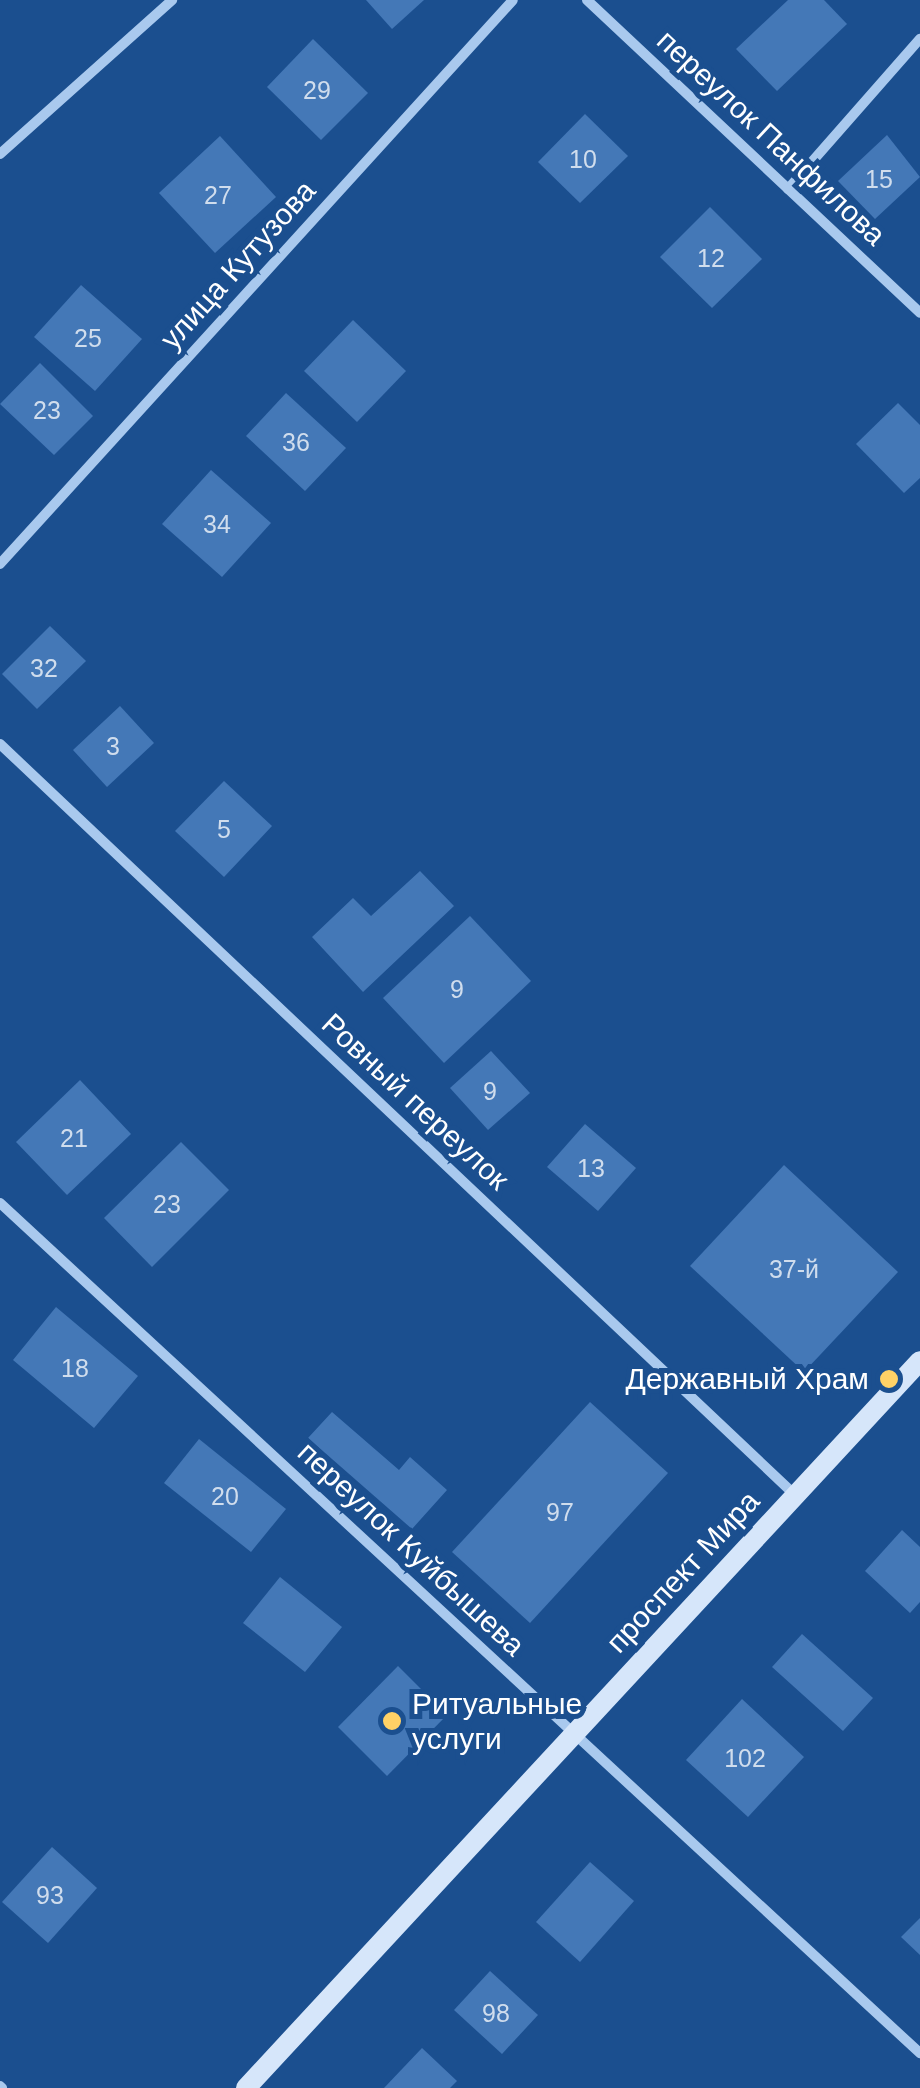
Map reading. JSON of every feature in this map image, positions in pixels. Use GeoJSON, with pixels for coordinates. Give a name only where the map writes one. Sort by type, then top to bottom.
{"type":"FeatureCollection","features":[{"type":"Feature","properties":{"kind":"main road","name":"проспект Мира"},"geometry":{"type":"LineString","coordinates":[[246,2088],[920,1361]]}},
{"type":"Feature","properties":{"kind":"street"},"geometry":{"type":"LineString","coordinates":[[0,154],[172,0]]}},
{"type":"Feature","properties":{"kind":"street","name":"улица Кутузова"},"geometry":{"type":"LineString","coordinates":[[0,564],[513,0]]}},
{"type":"Feature","properties":{"kind":"street","name":"переулок Панфилова"},"geometry":{"type":"LineString","coordinates":[[587,0],[920,313]]}},
{"type":"Feature","properties":{"kind":"street"},"geometry":{"type":"LineString","coordinates":[[788,189],[920,39]]}},
{"type":"Feature","properties":{"kind":"street","name":"Ровный переулок"},"geometry":{"type":"LineString","coordinates":[[0,744],[795,1495]]}},
{"type":"Feature","properties":{"kind":"street","name":"переулок Куйбышева"},"geometry":{"type":"LineString","coordinates":[[0,1203],[920,2053]]}},
{"type":"Feature","properties":{"kind":"building"},"geometry":{"type":"Polygon","coordinates":[[[366,0],[424,0],[392,29],[366,0]]]}},
{"type":"Feature","properties":{"kind":"building"},"geometry":{"type":"Polygon","coordinates":[[[788,0],[824,0],[847,24],[777,91],[736,49],[788,0]]]}},
{"type":"Feature","properties":{"kind":"building"},"geometry":{"type":"Polygon","coordinates":[[[313,39],[368,93],[321,140],[267,87],[313,39]]]}},
{"type":"Feature","properties":{"kind":"building"},"geometry":{"type":"Polygon","coordinates":[[[585,114],[628,156],[580,203],[538,162],[585,114]]]}},
{"type":"Feature","properties":{"kind":"building"},"geometry":{"type":"Polygon","coordinates":[[[887,135],[920,177],[875,219],[838,181],[887,135]]]}},
{"type":"Feature","properties":{"kind":"building"},"geometry":{"type":"Polygon","coordinates":[[[220,136],[276,197],[215,253],[159,193],[220,136]]]}},
{"type":"Feature","properties":{"kind":"building"},"geometry":{"type":"Polygon","coordinates":[[[710,207],[762,259],[712,308],[660,257],[710,207]]]}},
{"type":"Feature","properties":{"kind":"building"},"geometry":{"type":"Polygon","coordinates":[[[81,285],[142,339],[95,391],[34,337],[81,285]]]}},
{"type":"Feature","properties":{"kind":"building"},"geometry":{"type":"Polygon","coordinates":[[[353,320],[406,371],[357,422],[304,371],[353,320]]]}},
{"type":"Feature","properties":{"kind":"building"},"geometry":{"type":"Polygon","coordinates":[[[40,363],[93,416],[54,455],[0,404],[40,363]]]}},
{"type":"Feature","properties":{"kind":"building"},"geometry":{"type":"Polygon","coordinates":[[[286,393],[346,448],[305,491],[246,436],[286,393]]]}},
{"type":"Feature","properties":{"kind":"building"},"geometry":{"type":"Polygon","coordinates":[[[898,403],[920,425],[920,478],[904,493],[856,444],[898,403]]]}},
{"type":"Feature","properties":{"kind":"building"},"geometry":{"type":"Polygon","coordinates":[[[211,470],[271,523],[222,577],[162,524],[211,470]]]}},
{"type":"Feature","properties":{"kind":"building"},"geometry":{"type":"Polygon","coordinates":[[[50,626],[86,661],[37,709],[2,674],[50,626]]]}},
{"type":"Feature","properties":{"kind":"building"},"geometry":{"type":"Polygon","coordinates":[[[120,706],[154,743],[107,787],[73,750],[120,706]]]}},
{"type":"Feature","properties":{"kind":"building"},"geometry":{"type":"Polygon","coordinates":[[[224,781],[272,826],[224,877],[175,831],[224,781]]]}},
{"type":"Feature","properties":{"kind":"building"},"geometry":{"type":"Polygon","coordinates":[[[420,871],[454,906],[363,992],[312,937],[353,898],[371,916],[420,871]]]}},
{"type":"Feature","properties":{"kind":"building"},"geometry":{"type":"Polygon","coordinates":[[[470,916],[531,981],[444,1063],[383,998],[470,916]]]}},
{"type":"Feature","properties":{"kind":"building"},"geometry":{"type":"Polygon","coordinates":[[[491,1051],[530,1093],[488,1130],[450,1088],[491,1051]]]}},
{"type":"Feature","properties":{"kind":"building"},"geometry":{"type":"Polygon","coordinates":[[[80,1080],[131,1134],[67,1195],[16,1142],[80,1080]]]}},
{"type":"Feature","properties":{"kind":"building"},"geometry":{"type":"Polygon","coordinates":[[[585,1124],[636,1168],[598,1211],[547,1167],[585,1124]]]}},
{"type":"Feature","properties":{"kind":"building"},"geometry":{"type":"Polygon","coordinates":[[[181,1142],[229,1190],[152,1267],[104,1218],[181,1142]]]}},
{"type":"Feature","properties":{"kind":"building"},"geometry":{"type":"Polygon","coordinates":[[[784,1165],[898,1272],[804,1372],[690,1266],[784,1165]]]}},
{"type":"Feature","properties":{"kind":"building"},"geometry":{"type":"Polygon","coordinates":[[[56,1307],[138,1376],[94,1428],[13,1360],[56,1307]]]}},
{"type":"Feature","properties":{"kind":"building"},"geometry":{"type":"Polygon","coordinates":[[[590,1402],[668,1473],[530,1623],[452,1552],[590,1402]]]}},
{"type":"Feature","properties":{"kind":"building"},"geometry":{"type":"Polygon","coordinates":[[[332,1412],[399,1470],[410,1457],[447,1490],[412,1529],[308,1438],[332,1412]]]}},
{"type":"Feature","properties":{"kind":"building"},"geometry":{"type":"Polygon","coordinates":[[[199,1439],[286,1509],[251,1552],[164,1483],[199,1439]]]}},
{"type":"Feature","properties":{"kind":"building"},"geometry":{"type":"Polygon","coordinates":[[[902,1530],[920,1547],[920,1602],[910,1613],[865,1571],[902,1530]]]}},
{"type":"Feature","properties":{"kind":"building"},"geometry":{"type":"Polygon","coordinates":[[[280,1577],[342,1627],[305,1672],[243,1623],[280,1577]]]}},
{"type":"Feature","properties":{"kind":"building"},"geometry":{"type":"Polygon","coordinates":[[[802,1634],[873,1698],[843,1731],[772,1667],[802,1634]]]}},
{"type":"Feature","properties":{"kind":"building","name":"Ритуальные услуги"},"geometry":{"type":"Polygon","coordinates":[[[398,1666],[447,1715],[387,1776],[338,1727],[398,1666]]]}},
{"type":"Feature","properties":{"kind":"building"},"geometry":{"type":"Polygon","coordinates":[[[742,1699],[804,1757],[748,1817],[686,1760],[742,1699]]]}},
{"type":"Feature","properties":{"kind":"building"},"geometry":{"type":"Polygon","coordinates":[[[52,1847],[97,1888],[48,1943],[2,1902],[52,1847]]]}},
{"type":"Feature","properties":{"kind":"building"},"geometry":{"type":"Polygon","coordinates":[[[590,1862],[634,1901],[580,1962],[536,1922],[590,1862]]]}},
{"type":"Feature","properties":{"kind":"building"},"geometry":{"type":"Polygon","coordinates":[[[920,1918],[920,1955],[901,1937],[920,1918]]]}},
{"type":"Feature","properties":{"kind":"building"},"geometry":{"type":"Polygon","coordinates":[[[490,1971],[538,2015],[502,2054],[454,2010],[490,1971]]]}},
{"type":"Feature","properties":{"kind":"building"},"geometry":{"type":"Polygon","coordinates":[[[422,2048],[457,2081],[450,2088],[384,2088],[422,2048]]]}},
{"type":"Feature","properties":{"kind":"place","name":"Державный Храм"},"geometry":{"type":"Point","coordinates":[889,1379]}},
{"type":"Feature","properties":{"kind":"place","name":"Ритуальные услуги"},"geometry":{"type":"Point","coordinates":[392,1721]}}]}
